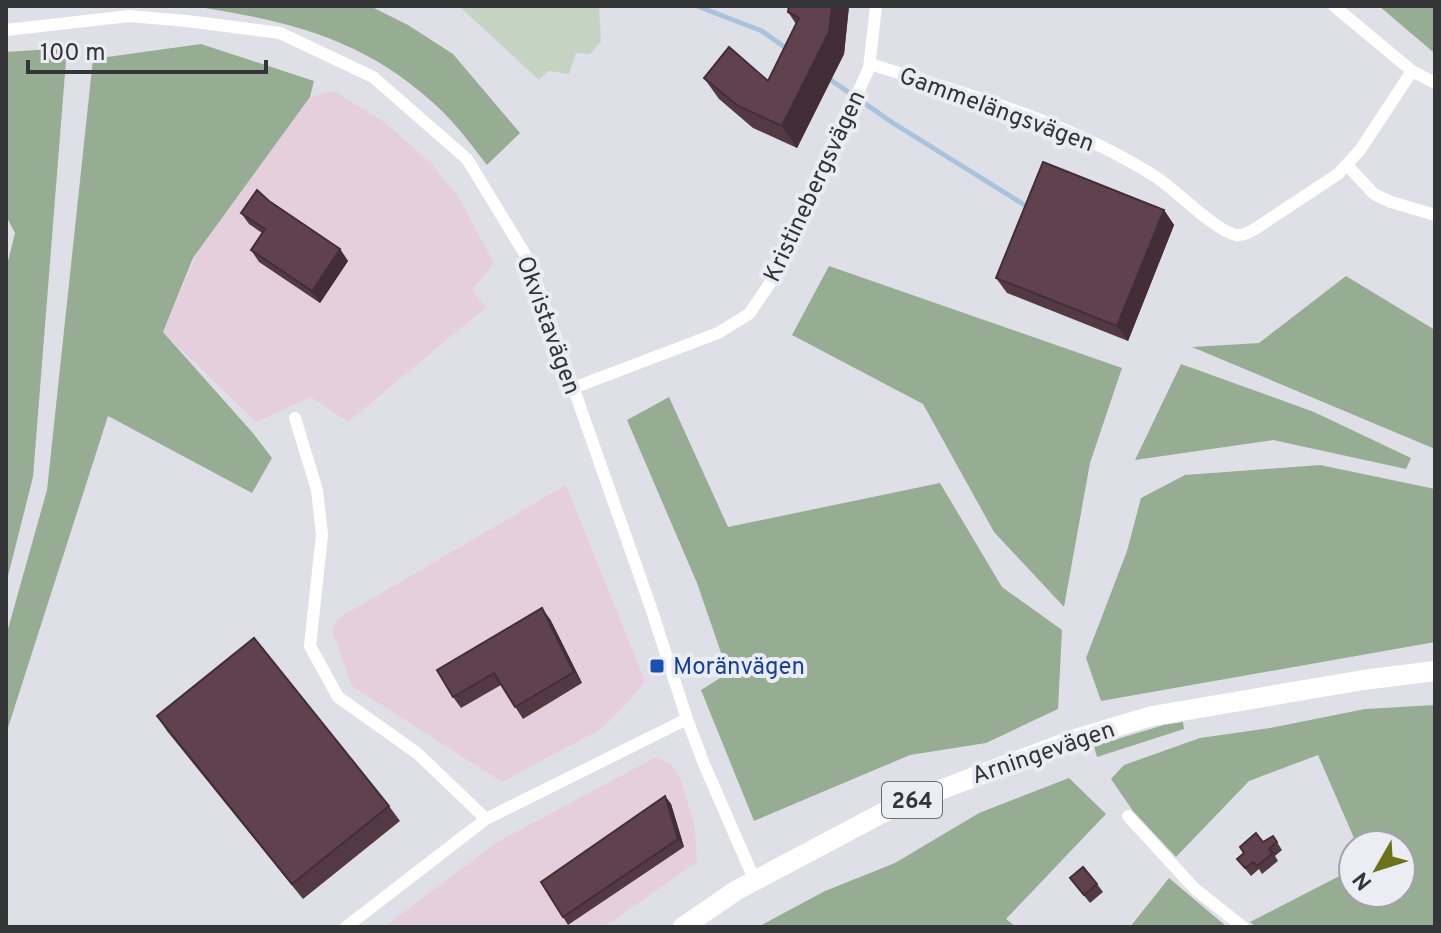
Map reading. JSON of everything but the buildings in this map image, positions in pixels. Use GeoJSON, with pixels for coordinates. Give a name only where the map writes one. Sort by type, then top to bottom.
{"type":"FeatureCollection","features":[{"type":"Feature","properties":{"kind":"main road","name":"Arningevägen"},"geometry":{"type":"LineString","coordinates":[[683,927],[755,881],[892,808],[1078,738],[1152,716],[1435,671]]}},
{"type":"Feature","properties":{"kind":"street","name":"Kristinebergsvägen"},"geometry":{"type":"LineString","coordinates":[[573,388],[718,333],[749,314],[777,273],[870,64],[876,6]]}},
{"type":"Feature","properties":{"kind":"street"},"geometry":{"type":"LineString","coordinates":[[1334,6],[1412,71],[1435,83]]}},
{"type":"Feature","properties":{"kind":"street","name":"Okvistavägen"},"geometry":{"type":"LineString","coordinates":[[6,30],[128,11],[280,33],[373,77],[467,159],[528,259],[687,719],[755,881]]}},
{"type":"Feature","properties":{"kind":"street","name":"Gammelängsvägen"},"geometry":{"type":"LineString","coordinates":[[870,64],[1045,122],[1094,142],[1157,178],[1236,235],[1246,234],[1258,227],[1338,174],[1360,150],[1412,71]]}},
{"type":"Feature","properties":{"kind":"street"},"geometry":{"type":"LineString","coordinates":[[1347,165],[1374,194],[1435,215]]}},
{"type":"Feature","properties":{"kind":"street"},"geometry":{"type":"LineString","coordinates":[[295,418],[317,490],[322,535],[310,646],[338,697],[417,753],[486,819]]}},
{"type":"Feature","properties":{"kind":"street"},"geometry":{"type":"LineString","coordinates":[[346,927],[486,819],[687,719]]}},
{"type":"Feature","properties":{"kind":"street"},"geometry":{"type":"LineString","coordinates":[[1128,816],[1195,889],[1243,927]]}},
{"type":"Feature","properties":{"kind":"shaded area"},"geometry":{"type":"Polygon","coordinates":[[[334,91],[384,122],[432,164],[461,201],[494,263],[472,290],[486,307],[348,422],[311,397],[256,422],[163,332],[196,255],[310,97],[334,91]]]}},
{"type":"Feature","properties":{"kind":"shaded area"},"geometry":{"type":"Polygon","coordinates":[[[566,485],[645,681],[601,729],[502,782],[352,686],[332,630],[337,619],[566,485]]]}},
{"type":"Feature","properties":{"kind":"shaded area"},"geometry":{"type":"Polygon","coordinates":[[[656,757],[671,764],[681,780],[695,828],[697,862],[604,927],[384,927],[499,841],[656,757]]]}},
{"type":"Feature","properties":{"kind":"green space"},"geometry":{"type":"Polygon","coordinates":[[[191,6],[370,6],[408,25],[453,54],[520,133],[487,165],[449,118],[415,87],[357,50],[295,27],[191,6]]]}},
{"type":"Feature","properties":{"kind":"green space"},"geometry":{"type":"Polygon","coordinates":[[[459,6],[599,6],[601,41],[590,54],[576,53],[569,74],[548,71],[539,80],[459,6]]]}},
{"type":"Feature","properties":{"kind":"green space"},"geometry":{"type":"Polygon","coordinates":[[[1379,6],[1435,6],[1435,52],[1432,51],[1379,6]]]}},
{"type":"Feature","properties":{"kind":"green space"},"geometry":{"type":"Polygon","coordinates":[[[201,44],[314,81],[310,97],[193,258],[163,332],[272,458],[252,493],[108,416],[6,734],[6,636],[47,490],[93,59],[201,44]]]}},
{"type":"Feature","properties":{"kind":"green space"},"geometry":{"type":"Polygon","coordinates":[[[67,48],[33,477],[6,584],[6,269],[15,233],[6,216],[6,52],[67,48]]]}},
{"type":"Feature","properties":{"kind":"green space"},"geometry":{"type":"Polygon","coordinates":[[[829,266],[1122,368],[1090,463],[1064,607],[994,532],[923,404],[792,335],[829,266]]]}},
{"type":"Feature","properties":{"kind":"green space"},"geometry":{"type":"Polygon","coordinates":[[[1346,276],[1435,330],[1435,449],[1192,347],[1259,343],[1346,276]]]}},
{"type":"Feature","properties":{"kind":"green space"},"geometry":{"type":"Polygon","coordinates":[[[1181,364],[1314,412],[1411,458],[1406,469],[1273,440],[1135,460],[1181,364]]]}},
{"type":"Feature","properties":{"kind":"green space"},"geometry":{"type":"Polygon","coordinates":[[[669,397],[728,527],[940,483],[1002,587],[1062,630],[1058,709],[986,743],[910,755],[754,821],[701,690],[728,673],[697,583],[627,420],[669,397]]]}},
{"type":"Feature","properties":{"kind":"green space"},"geometry":{"type":"Polygon","coordinates":[[[1320,465],[1435,489],[1435,642],[1101,701],[1086,658],[1127,551],[1141,498],[1185,475],[1320,465]]]}},
{"type":"Feature","properties":{"kind":"green space"},"geometry":{"type":"Polygon","coordinates":[[[1435,705],[1435,927],[1256,927],[1250,922],[1337,877],[1337,909],[1417,909],[1417,829],[1350,829],[1318,755],[1249,781],[1176,857],[1133,811],[1111,779],[1124,765],[1200,738],[1365,709],[1435,705]]]}},
{"type":"Feature","properties":{"kind":"green space"},"geometry":{"type":"Polygon","coordinates":[[[1183,722],[1184,729],[1097,757],[1094,746],[1183,722]]]}},
{"type":"Feature","properties":{"kind":"green space"},"geometry":{"type":"Polygon","coordinates":[[[1069,778],[1106,814],[1006,919],[1016,927],[758,927],[825,891],[895,863],[979,813],[1069,778]]]}},
{"type":"Feature","properties":{"kind":"green space"},"geometry":{"type":"Polygon","coordinates":[[[1169,878],[1227,927],[1130,927],[1169,878]]]}},
{"type":"Feature","properties":{"kind":"waterway"},"geometry":{"type":"LineString","coordinates":[[697,6],[762,31],[790,51]]}},
{"type":"Feature","properties":{"kind":"waterway"},"geometry":{"type":"LineString","coordinates":[[828,78],[893,123],[1031,209]]}},
{"type":"Feature","properties":{"kind":"place","name":"Moränvägen"},"geometry":{"type":"Point","coordinates":[657,666]}}]}
